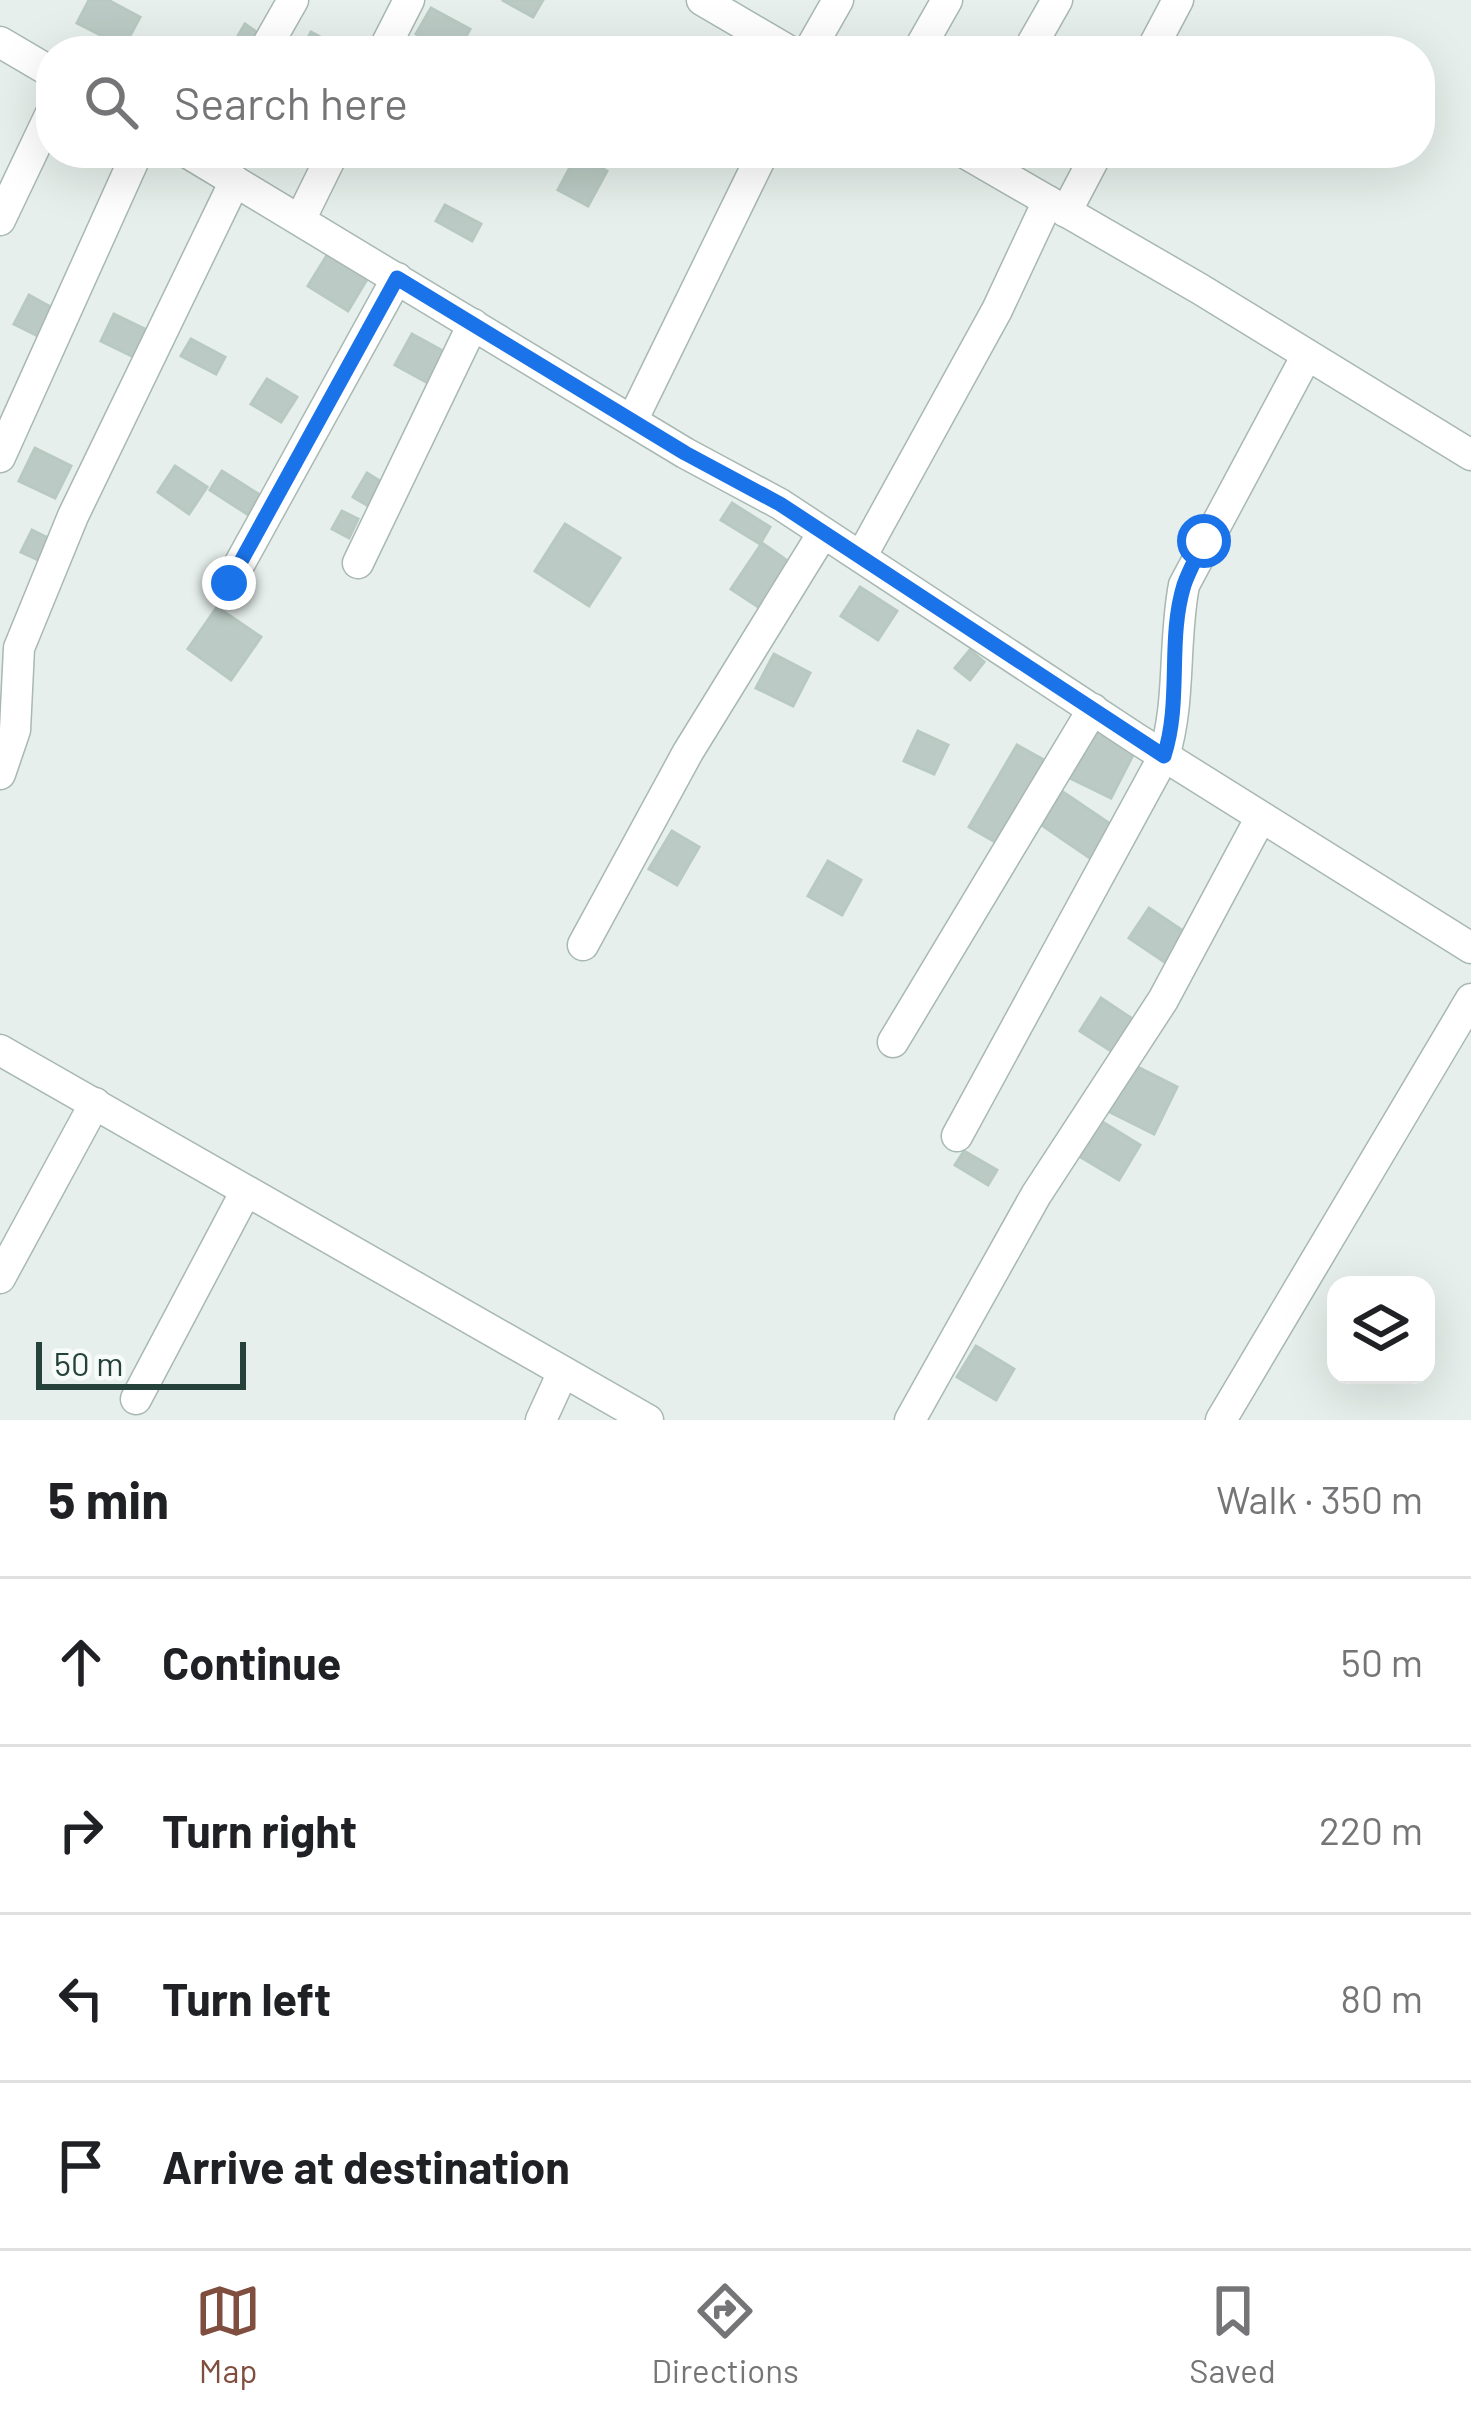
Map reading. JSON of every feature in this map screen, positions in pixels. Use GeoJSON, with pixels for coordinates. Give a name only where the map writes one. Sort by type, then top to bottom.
{"type":"FeatureCollection","features":[{"type":"Feature","properties":{"kind":"street"},"geometry":{"type":"LineString","coordinates":[[273,36],[293,0]]}},
{"type":"Feature","properties":{"kind":"street"},"geometry":{"type":"LineString","coordinates":[[391,36],[409,0]]}},
{"type":"Feature","properties":{"kind":"street"},"geometry":{"type":"LineString","coordinates":[[702,0],[763,36]]}},
{"type":"Feature","properties":{"kind":"street"},"geometry":{"type":"LineString","coordinates":[[818,36],[838,0]]}},
{"type":"Feature","properties":{"kind":"street"},"geometry":{"type":"LineString","coordinates":[[927,36],[947,0]]}},
{"type":"Feature","properties":{"kind":"street"},"geometry":{"type":"LineString","coordinates":[[1037,36],[1057,0]]}},
{"type":"Feature","properties":{"kind":"street"},"geometry":{"type":"LineString","coordinates":[[1159,36],[1178,0]]}},
{"type":"Feature","properties":{"kind":"street"},"geometry":{"type":"LineString","coordinates":[[0,42],[36,63]]}},
{"type":"Feature","properties":{"kind":"street"},"geometry":{"type":"LineString","coordinates":[[0,220],[36,144]]}},
{"type":"Feature","properties":{"kind":"street"},"geometry":{"type":"LineString","coordinates":[[0,457],[130,168]]}},
{"type":"Feature","properties":{"kind":"street"},"geometry":{"type":"LineString","coordinates":[[216,168],[824,532],[1164,756],[1471,948]]}},
{"type":"Feature","properties":{"kind":"street"},"geometry":{"type":"LineString","coordinates":[[299,220],[325,168]]}},
{"type":"Feature","properties":{"kind":"street"},"geometry":{"type":"LineString","coordinates":[[632,421],[756,168]]}},
{"type":"Feature","properties":{"kind":"street"},"geometry":{"type":"LineString","coordinates":[[992,168],[1471,455]]}},
{"type":"Feature","properties":{"kind":"street"},"geometry":{"type":"LineString","coordinates":[[861,557],[998,310],[1086,168]]}},
{"type":"Feature","properties":{"kind":"street"},"geometry":{"type":"LineString","coordinates":[[0,774],[15,730],[20,648],[73,516],[235,181]]}},
{"type":"Feature","properties":{"kind":"street"},"geometry":{"type":"LineString","coordinates":[[229,583],[397,278]]}},
{"type":"Feature","properties":{"kind":"street"},"geometry":{"type":"LineString","coordinates":[[358,562],[473,324]]}},
{"type":"Feature","properties":{"kind":"street"},"geometry":{"type":"LineString","coordinates":[[957,1136],[1164,756],[1173,730],[1184,585],[1307,355]]}},
{"type":"Feature","properties":{"kind":"street"},"geometry":{"type":"LineString","coordinates":[[583,945],[688,752],[824,532]]}},
{"type":"Feature","properties":{"kind":"street"},"geometry":{"type":"LineString","coordinates":[[893,1042],[1093,709]]}},
{"type":"Feature","properties":{"kind":"street"},"geometry":{"type":"LineString","coordinates":[[910,1420],[1036,1195],[1163,1000],[1261,817]]}},
{"type":"Feature","properties":{"kind":"street"},"geometry":{"type":"LineString","coordinates":[[1220,1420],[1471,999]]}},
{"type":"Feature","properties":{"kind":"street"},"geometry":{"type":"LineString","coordinates":[[2,1055],[95,1103],[648,1420]]}},
{"type":"Feature","properties":{"kind":"street"},"geometry":{"type":"LineString","coordinates":[[0,1278],[95,1103]]}},
{"type":"Feature","properties":{"kind":"street"},"geometry":{"type":"LineString","coordinates":[[136,1399],[246,1191]]}},
{"type":"Feature","properties":{"kind":"street"},"geometry":{"type":"LineString","coordinates":[[541,1420],[563,1372]]}},
{"type":"Feature","properties":{"kind":"building"},"geometry":{"type":"Polygon","coordinates":[[[89,0],[108,0],[140,17],[130,36],[102,36],[77,23],[89,0]]]}},
{"type":"Feature","properties":{"kind":"building"},"geometry":{"type":"Polygon","coordinates":[[[502,0],[543,0],[533,17],[502,0]]]}},
{"type":"Feature","properties":{"kind":"building"},"geometry":{"type":"Polygon","coordinates":[[[431,8],[470,29],[466,36],[416,34],[431,8]]]}},
{"type":"Feature","properties":{"kind":"building"},"geometry":{"type":"Polygon","coordinates":[[[245,24],[258,33],[256,36],[238,36],[245,24]]]}},
{"type":"Feature","properties":{"kind":"building"},"geometry":{"type":"Polygon","coordinates":[[[570,168],[607,171],[588,206],[558,190],[570,168]]]}},
{"type":"Feature","properties":{"kind":"building"},"geometry":{"type":"Polygon","coordinates":[[[445,205],[481,224],[472,241],[436,221],[445,205]]]}},
{"type":"Feature","properties":{"kind":"building"},"geometry":{"type":"Polygon","coordinates":[[[329,252],[369,276],[348,311],[308,286],[329,252]]]}},
{"type":"Feature","properties":{"kind":"building"},"geometry":{"type":"Polygon","coordinates":[[[29,295],[60,312],[46,340],[14,324],[29,295]]]}},
{"type":"Feature","properties":{"kind":"building"},"geometry":{"type":"Polygon","coordinates":[[[114,314],[153,333],[140,360],[101,341],[114,314]]]}},
{"type":"Feature","properties":{"kind":"building"},"geometry":{"type":"Polygon","coordinates":[[[412,334],[454,357],[437,388],[395,365],[412,334]]]}},
{"type":"Feature","properties":{"kind":"building"},"geometry":{"type":"Polygon","coordinates":[[[191,339],[225,357],[216,374],[181,356],[191,339]]]}},
{"type":"Feature","properties":{"kind":"building"},"geometry":{"type":"Polygon","coordinates":[[[267,379],[297,397],[281,422],[251,404],[267,379]]]}},
{"type":"Feature","properties":{"kind":"building"},"geometry":{"type":"Polygon","coordinates":[[[35,448],[71,466],[55,498],[19,481],[35,448]]]}},
{"type":"Feature","properties":{"kind":"building"},"geometry":{"type":"Polygon","coordinates":[[[175,466],[207,487],[189,514],[158,492],[175,466]]]}},
{"type":"Feature","properties":{"kind":"building"},"geometry":{"type":"Polygon","coordinates":[[[222,471],[260,495],[247,514],[210,490],[222,471]]]}},
{"type":"Feature","properties":{"kind":"building"},"geometry":{"type":"Polygon","coordinates":[[[367,473],[391,488],[377,511],[353,497],[367,473]]]}},
{"type":"Feature","properties":{"kind":"building"},"geometry":{"type":"Polygon","coordinates":[[[732,503],[770,527],[760,544],[721,520],[732,503]]]}},
{"type":"Feature","properties":{"kind":"building"},"geometry":{"type":"Polygon","coordinates":[[[342,511],[358,519],[349,538],[332,529],[342,511]]]}},
{"type":"Feature","properties":{"kind":"building"},"geometry":{"type":"Polygon","coordinates":[[[565,524],[620,558],[589,606],[535,571],[565,524]]]}},
{"type":"Feature","properties":{"kind":"building"},"geometry":{"type":"Polygon","coordinates":[[[32,530],[58,543],[47,564],[21,552],[32,530]]]}},
{"type":"Feature","properties":{"kind":"building"},"geometry":{"type":"Polygon","coordinates":[[[762,543],[796,567],[766,612],[731,589],[762,543]]]}},
{"type":"Feature","properties":{"kind":"building"},"geometry":{"type":"Polygon","coordinates":[[[860,587],[897,611],[878,640],[841,616],[860,587]]]}},
{"type":"Feature","properties":{"kind":"building"},"geometry":{"type":"Polygon","coordinates":[[[217,607],[261,637],[231,680],[188,649],[217,607]]]}},
{"type":"Feature","properties":{"kind":"building"},"geometry":{"type":"Polygon","coordinates":[[[970,650],[984,662],[970,680],[955,668],[970,650]]]}},
{"type":"Feature","properties":{"kind":"building"},"geometry":{"type":"Polygon","coordinates":[[[774,654],[810,673],[793,706],[756,688],[774,654]]]}},
{"type":"Feature","properties":{"kind":"building"},"geometry":{"type":"Polygon","coordinates":[[[1095,730],[1135,751],[1111,798],[1070,778],[1095,730]]]}},
{"type":"Feature","properties":{"kind":"building"},"geometry":{"type":"Polygon","coordinates":[[[918,731],[948,745],[934,774],[904,761],[918,731]]]}},
{"type":"Feature","properties":{"kind":"building"},"geometry":{"type":"Polygon","coordinates":[[[1017,745],[1053,765],[1004,847],[969,827],[1017,745]]]}},
{"type":"Feature","properties":{"kind":"building"},"geometry":{"type":"Polygon","coordinates":[[[1063,792],[1119,830],[1097,863],[1040,824],[1063,792]]]}},
{"type":"Feature","properties":{"kind":"building"},"geometry":{"type":"Polygon","coordinates":[[[672,831],[699,847],[677,885],[649,869],[672,831]]]}},
{"type":"Feature","properties":{"kind":"building"},"geometry":{"type":"Polygon","coordinates":[[[828,861],[861,880],[842,915],[808,896],[828,861]]]}},
{"type":"Feature","properties":{"kind":"building"},"geometry":{"type":"Polygon","coordinates":[[[1149,908],[1189,935],[1169,965],[1129,938],[1149,908]]]}},
{"type":"Feature","properties":{"kind":"building"},"geometry":{"type":"Polygon","coordinates":[[[1101,998],[1143,1026],[1122,1058],[1080,1031],[1101,998]]]}},
{"type":"Feature","properties":{"kind":"building"},"geometry":{"type":"Polygon","coordinates":[[[1130,1063],[1177,1087],[1154,1134],[1106,1110],[1130,1063]]]}},
{"type":"Feature","properties":{"kind":"building"},"geometry":{"type":"Polygon","coordinates":[[[1101,1121],[1140,1145],[1119,1180],[1079,1156],[1101,1121]]]}},
{"type":"Feature","properties":{"kind":"building"},"geometry":{"type":"Polygon","coordinates":[[[964,1151],[997,1170],[988,1185],[955,1165],[964,1151]]]}},
{"type":"Feature","properties":{"kind":"building"},"geometry":{"type":"Polygon","coordinates":[[[976,1346],[1014,1369],[996,1400],[957,1377],[976,1346]]]}},
{"type":"Feature","properties":{"kind":"route"},"geometry":{"type":"LineString","coordinates":[[229,583],[397,278],[685,453],[780,504],[1164,756],[1173,730],[1184,585],[1204,541]]}}]}
